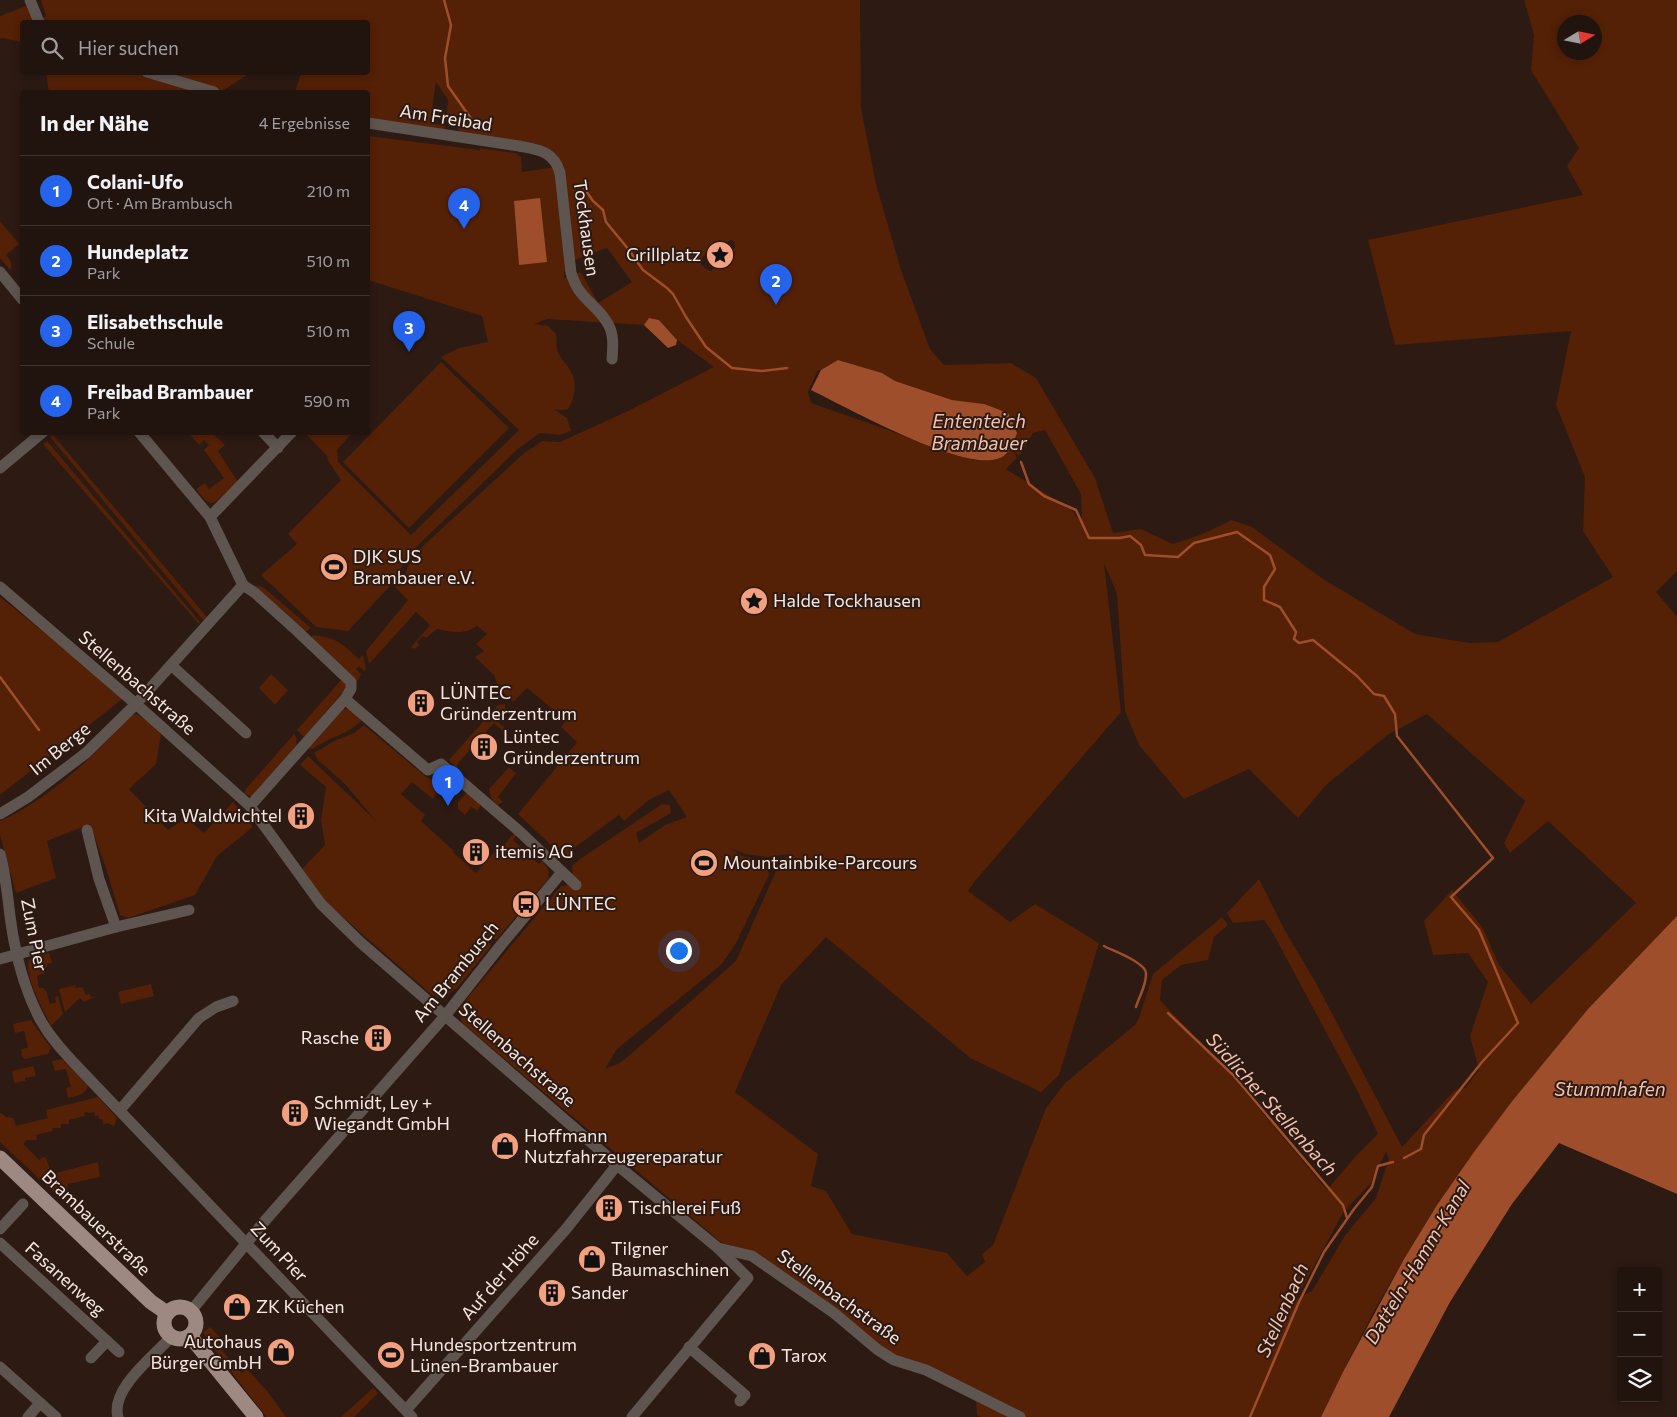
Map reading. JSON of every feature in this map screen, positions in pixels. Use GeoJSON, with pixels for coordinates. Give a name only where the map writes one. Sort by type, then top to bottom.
{"type":"FeatureCollection","features":[{"type":"Feature","properties":{"kind":"main road","name":"Brambauerstraße"},"geometry":{"type":"LineString","coordinates":[[0,1158],[151,1302],[167,1313]]}},
{"type":"Feature","properties":{"kind":"main road"},"geometry":{"type":"LineString","coordinates":[[178,1307],[187,1308],[191,1311],[197,1324],[196,1329],[190,1336],[179,1339],[171,1337],[164,1323],[167,1313],[178,1307]]}},
{"type":"Feature","properties":{"kind":"main road"},"geometry":{"type":"LineString","coordinates":[[190,1336],[256,1417]]}},
{"type":"Feature","properties":{"kind":"street"},"geometry":{"type":"LineString","coordinates":[[30,0],[37,20]]}},
{"type":"Feature","properties":{"kind":"street"},"geometry":{"type":"LineString","coordinates":[[157,75],[207,90]]}},
{"type":"Feature","properties":{"kind":"street","name":"Am Freibad"},"geometry":{"type":"LineString","coordinates":[[370,123],[519,146]]}},
{"type":"Feature","properties":{"kind":"street","name":"Tockhausen"},"geometry":{"type":"LineString","coordinates":[[519,146],[550,155],[558,165],[571,273],[582,295],[608,323],[612,334],[612,359]]}},
{"type":"Feature","properties":{"kind":"street"},"geometry":{"type":"LineString","coordinates":[[0,272],[20,297]]}},
{"type":"Feature","properties":{"kind":"street"},"geometry":{"type":"LineString","coordinates":[[0,468],[39,435]]}},
{"type":"Feature","properties":{"kind":"street"},"geometry":{"type":"LineString","coordinates":[[141,435],[210,518],[243,585],[255,593],[351,682],[351,689],[345,699],[250,806]]}},
{"type":"Feature","properties":{"kind":"street"},"geometry":{"type":"LineString","coordinates":[[266,435],[278,448]]}},
{"type":"Feature","properties":{"kind":"street"},"geometry":{"type":"LineString","coordinates":[[210,518],[289,435]]}},
{"type":"Feature","properties":{"kind":"street","name":"Im Berge"},"geometry":{"type":"LineString","coordinates":[[0,814],[28,797],[86,753],[136,704],[243,585]]}},
{"type":"Feature","properties":{"kind":"street","name":"Stellenbachstraße"},"geometry":{"type":"LineString","coordinates":[[0,587],[136,704],[250,806],[321,904],[360,942],[617,1165],[718,1248],[748,1278],[632,1417]]}},
{"type":"Feature","properties":{"kind":"street"},"geometry":{"type":"LineString","coordinates":[[172,665],[246,733]]}},
{"type":"Feature","properties":{"kind":"street"},"geometry":{"type":"LineString","coordinates":[[345,699],[428,770],[441,764],[518,830],[576,884]]}},
{"type":"Feature","properties":{"kind":"street"},"geometry":{"type":"LineString","coordinates":[[87,830],[99,879],[116,928]]}},
{"type":"Feature","properties":{"kind":"street","name":"Zum Pier"},"geometry":{"type":"LineString","coordinates":[[0,854],[5,874],[13,940],[17,955],[28,990],[42,1022],[54,1040],[409,1414]]}},
{"type":"Feature","properties":{"kind":"street","name":"Am Brambusch"},"geometry":{"type":"LineString","coordinates":[[191,1311],[247,1243],[444,1016],[562,872]]}},
{"type":"Feature","properties":{"kind":"street"},"geometry":{"type":"LineString","coordinates":[[0,959],[189,910]]}},
{"type":"Feature","properties":{"kind":"street"},"geometry":{"type":"LineString","coordinates":[[120,1110],[200,1018],[216,1007],[233,1001]]}},
{"type":"Feature","properties":{"kind":"street","name":"Auf der Höhe"},"geometry":{"type":"LineString","coordinates":[[409,1414],[566,1229],[617,1165]]}},
{"type":"Feature","properties":{"kind":"street"},"geometry":{"type":"LineString","coordinates":[[0,1229],[23,1204]]}},
{"type":"Feature","properties":{"kind":"street","name":"Fasanenweg"},"geometry":{"type":"LineString","coordinates":[[0,1243],[119,1352]]}},
{"type":"Feature","properties":{"kind":"street","name":"Stellenbachstraße"},"geometry":{"type":"LineString","coordinates":[[718,1248],[752,1256],[834,1313],[878,1350],[894,1360],[926,1370],[1020,1417]]}},
{"type":"Feature","properties":{"kind":"street"},"geometry":{"type":"LineString","coordinates":[[118,1417],[116,1410],[119,1398],[130,1381],[171,1337]]}},
{"type":"Feature","properties":{"kind":"street","name":"Fasanenweg"},"geometry":{"type":"LineString","coordinates":[[91,1358],[107,1341]]}},
{"type":"Feature","properties":{"kind":"street"},"geometry":{"type":"LineString","coordinates":[[689,1348],[744,1395],[740,1401]]}},
{"type":"Feature","properties":{"kind":"street"},"geometry":{"type":"LineString","coordinates":[[0,1367],[56,1417]]}},
{"type":"Feature","properties":{"kind":"street"},"geometry":{"type":"LineString","coordinates":[[28,1417],[40,1403]]}},
{"type":"Feature","properties":{"kind":"shaded area"},"geometry":{"type":"Polygon","coordinates":[[[41,0],[860,0],[861,108],[876,184],[901,270],[930,349],[944,365],[1011,363],[1036,378],[1095,478],[1113,533],[1141,529],[1173,544],[1200,535],[1232,520],[1252,527],[1323,579],[1415,634],[1469,643],[1498,642],[1613,577],[1583,531],[1585,477],[1556,405],[1571,331],[1395,345],[1368,240],[1583,195],[1567,166],[1579,148],[1531,70],[1534,35],[1524,0],[1677,0],[1677,571],[1656,592],[1677,617],[1677,916],[1588,1009],[1513,1100],[1437,1205],[1373,1313],[1321,1417],[981,1417],[977,1415],[976,1401],[877,1345],[762,1257],[722,1243],[462,1023],[458,1009],[561,886],[568,885],[574,888],[572,866],[662,804],[670,805],[671,813],[636,833],[639,843],[665,825],[687,817],[669,790],[649,800],[624,821],[619,815],[570,851],[573,856],[566,859],[518,814],[577,742],[561,727],[566,720],[527,688],[513,702],[499,688],[494,675],[475,657],[484,651],[476,644],[487,634],[477,626],[463,632],[437,629],[426,638],[423,636],[417,642],[420,645],[414,649],[411,647],[430,625],[416,612],[369,664],[366,651],[408,600],[395,587],[403,581],[408,566],[424,545],[523,454],[542,441],[560,442],[628,411],[714,367],[677,340],[659,320],[650,318],[644,325],[547,319],[534,324],[548,326],[556,334],[557,350],[574,380],[574,395],[568,409],[554,409],[567,418],[571,431],[560,435],[540,433],[519,448],[409,554],[393,583],[348,631],[316,627],[261,575],[297,544],[288,534],[341,480],[327,459],[328,457],[307,435],[350,435],[337,450],[338,462],[411,535],[519,430],[441,357],[459,348],[488,342],[482,316],[370,281],[370,136],[515,153],[521,157],[522,172],[555,167],[566,271],[564,272],[564,278],[581,272],[598,303],[632,282],[607,248],[572,261],[560,161],[462,134],[452,123],[446,121],[448,100],[436,82],[430,123],[445,126],[445,131],[370,119],[370,90],[296,90],[300,75],[370,75],[370,20],[42,20],[46,16],[41,0]],[[732,240],[725,244],[726,249],[715,258],[719,247],[711,246],[702,258],[701,265],[710,271],[714,268],[715,261],[728,250],[730,251],[735,248],[732,240]],[[838,360],[818,370],[808,392],[811,403],[974,460],[997,459],[984,404],[952,400],[895,381],[882,373],[838,360]],[[1045,430],[1033,433],[1019,456],[1013,450],[1017,458],[1006,469],[1071,509],[1082,524],[1081,494],[1045,430]],[[1104,563],[1121,712],[968,891],[1010,922],[1035,904],[1099,943],[1059,1075],[1041,1092],[970,1058],[826,937],[781,985],[735,1092],[818,1154],[811,1186],[826,1191],[852,1234],[947,1253],[967,1276],[985,1262],[982,1254],[993,1245],[1046,1108],[1065,1083],[1136,1024],[1153,974],[1222,917],[1228,925],[1214,937],[1208,960],[1181,965],[1162,980],[1160,1000],[1232,1076],[1327,1190],[1355,1157],[1378,1134],[1356,1088],[1274,935],[1264,920],[1233,923],[1227,913],[1259,879],[1402,1147],[1454,1091],[1465,1088],[1479,1070],[1470,1036],[1488,982],[1468,953],[1433,955],[1424,921],[1452,890],[1483,928],[1499,965],[1531,1004],[1636,903],[1548,821],[1510,853],[1504,843],[1525,801],[1427,714],[1389,734],[1327,784],[1298,818],[1249,769],[1184,799],[1139,745],[1125,711],[1117,594],[1104,563]],[[730,848],[742,856],[755,859],[756,867],[767,867],[769,875],[736,943],[722,964],[617,1049],[605,1069],[620,1063],[736,961],[776,871],[789,854],[768,857],[745,854],[730,848]],[[1386,1152],[1371,1183],[1344,1211],[1296,1299],[1312,1291],[1346,1234],[1376,1198],[1389,1159],[1386,1152]]]}},
{"type":"Feature","properties":{"kind":"shaded area"},"geometry":{"type":"Polygon","coordinates":[[[29,5],[34,20],[20,20],[20,42],[0,39],[0,16],[29,5]]]}},
{"type":"Feature","properties":{"kind":"shaded area"},"geometry":{"type":"Polygon","coordinates":[[[46,75],[144,75],[194,90],[49,90],[46,75]]]}},
{"type":"Feature","properties":{"kind":"shaded area"},"geometry":{"type":"Polygon","coordinates":[[[163,75],[247,75],[224,90],[214,90],[163,75]]]}},
{"type":"Feature","properties":{"kind":"shaded area"},"geometry":{"type":"Polygon","coordinates":[[[0,221],[19,244],[6,255],[11,263],[10,270],[0,258],[0,221]]]}},
{"type":"Feature","properties":{"kind":"shaded area"},"geometry":{"type":"Polygon","coordinates":[[[441,362],[509,428],[409,528],[343,462],[441,362]]]}},
{"type":"Feature","properties":{"kind":"shaded area"},"geometry":{"type":"Polygon","coordinates":[[[53,435],[207,617],[203,620],[50,437],[53,435]]]}},
{"type":"Feature","properties":{"kind":"shaded area"},"geometry":{"type":"Polygon","coordinates":[[[191,435],[214,435],[225,445],[218,451],[238,482],[214,503],[206,500],[196,489],[205,483],[209,489],[224,478],[204,450],[209,445],[204,440],[199,445],[191,435]]]}},
{"type":"Feature","properties":{"kind":"shaded area"},"geometry":{"type":"Polygon","coordinates":[[[47,441],[200,622],[198,623],[43,444],[47,441]]]}},
{"type":"Feature","properties":{"kind":"shaded area"},"geometry":{"type":"Polygon","coordinates":[[[254,585],[263,587],[311,628],[305,632],[254,585]]]}},
{"type":"Feature","properties":{"kind":"shaded area"},"geometry":{"type":"Polygon","coordinates":[[[0,597],[125,697],[0,795],[0,597]]]}},
{"type":"Feature","properties":{"kind":"shaded area"},"geometry":{"type":"Polygon","coordinates":[[[312,635],[333,639],[359,659],[363,655],[366,669],[364,671],[359,666],[356,669],[361,674],[357,682],[328,653],[312,642],[312,635]]]}},
{"type":"Feature","properties":{"kind":"shaded area"},"geometry":{"type":"Polygon","coordinates":[[[271,674],[288,690],[275,705],[259,688],[271,674]]]}},
{"type":"Feature","properties":{"kind":"shaded area"},"geometry":{"type":"Polygon","coordinates":[[[343,678],[346,682],[346,688],[304,737],[297,730],[343,678]]]}},
{"type":"Feature","properties":{"kind":"shaded area"},"geometry":{"type":"Polygon","coordinates":[[[505,704],[505,710],[496,720],[509,732],[507,735],[494,723],[459,762],[456,768],[449,760],[498,705],[505,704]]]}},
{"type":"Feature","properties":{"kind":"shaded area"},"geometry":{"type":"Polygon","coordinates":[[[342,709],[349,709],[362,720],[351,729],[311,750],[307,746],[342,709]]]}},
{"type":"Feature","properties":{"kind":"shaded area"},"geometry":{"type":"Polygon","coordinates":[[[136,714],[144,718],[161,734],[156,764],[129,789],[168,830],[186,818],[204,833],[233,802],[253,827],[217,856],[195,895],[128,918],[120,915],[90,824],[47,841],[56,878],[16,893],[0,835],[0,821],[35,802],[70,776],[102,746],[129,716],[136,714]]]}},
{"type":"Feature","properties":{"kind":"shaded area"},"geometry":{"type":"Polygon","coordinates":[[[364,725],[426,777],[432,780],[437,779],[438,791],[433,799],[412,782],[401,794],[425,815],[421,821],[476,873],[497,849],[499,851],[514,833],[517,835],[513,840],[539,864],[542,861],[548,869],[548,879],[496,940],[490,936],[486,938],[491,946],[457,988],[441,999],[431,994],[322,899],[302,869],[325,845],[321,820],[326,787],[300,765],[308,756],[376,821],[345,784],[318,760],[314,753],[334,741],[354,733],[364,725]]]}},
{"type":"Feature","properties":{"kind":"shaded area"},"geometry":{"type":"Polygon","coordinates":[[[294,734],[297,744],[252,797],[244,793],[246,789],[294,734]]]}},
{"type":"Feature","properties":{"kind":"shaded area"},"geometry":{"type":"Polygon","coordinates":[[[509,767],[516,773],[498,797],[503,802],[497,805],[491,798],[489,789],[509,767]]]}},
{"type":"Feature","properties":{"kind":"shaded area"},"geometry":{"type":"Polygon","coordinates":[[[451,779],[463,787],[453,797],[446,796],[441,790],[440,780],[451,779]]]}},
{"type":"Feature","properties":{"kind":"shaded area"},"geometry":{"type":"Polygon","coordinates":[[[468,791],[480,803],[480,807],[477,811],[471,807],[465,815],[458,809],[458,802],[468,791]]]}},
{"type":"Feature","properties":{"kind":"shaded area"},"geometry":{"type":"Polygon","coordinates":[[[49,953],[52,963],[47,964],[47,967],[44,968],[45,973],[37,976],[39,988],[46,990],[50,1004],[56,1002],[55,997],[58,996],[63,1014],[51,1026],[31,982],[28,965],[30,959],[34,956],[49,953]]]}},
{"type":"Feature","properties":{"kind":"shaded area"},"geometry":{"type":"Polygon","coordinates":[[[151,984],[154,996],[121,1004],[118,992],[151,984]]]}},
{"type":"Feature","properties":{"kind":"shaded area"},"geometry":{"type":"Polygon","coordinates":[[[75,985],[76,988],[82,987],[86,995],[96,996],[84,1002],[80,998],[65,1012],[59,989],[75,985]]]}},
{"type":"Feature","properties":{"kind":"shaded area"},"geometry":{"type":"Polygon","coordinates":[[[31,1020],[51,1048],[48,1054],[25,1059],[22,1057],[21,1050],[28,1047],[24,1031],[15,1033],[13,1024],[31,1020]]]}},
{"type":"Feature","properties":{"kind":"shaded area"},"geometry":{"type":"Polygon","coordinates":[[[62,1059],[88,1086],[80,1095],[68,1098],[66,1088],[71,1087],[66,1069],[55,1071],[52,1061],[62,1059]]]}},
{"type":"Feature","properties":{"kind":"shaded area"},"geometry":{"type":"Polygon","coordinates":[[[33,1066],[36,1076],[14,1083],[12,1071],[33,1066]]]}},
{"type":"Feature","properties":{"kind":"shaded area"},"geometry":{"type":"Polygon","coordinates":[[[98,1097],[117,1118],[114,1126],[107,1123],[103,1125],[102,1119],[99,1119],[98,1115],[95,1116],[94,1112],[88,1112],[84,1113],[85,1116],[69,1120],[69,1124],[61,1124],[61,1128],[52,1128],[53,1131],[36,1135],[37,1140],[27,1140],[23,1144],[39,1160],[43,1157],[46,1158],[52,1174],[98,1162],[100,1177],[68,1184],[67,1194],[85,1214],[81,1218],[0,1142],[0,1112],[6,1117],[13,1118],[16,1126],[48,1118],[46,1110],[98,1097]]]}},
{"type":"Feature","properties":{"kind":"shaded area"},"geometry":{"type":"Polygon","coordinates":[[[210,1327],[224,1341],[219,1347],[242,1373],[247,1369],[267,1391],[286,1417],[266,1417],[207,1340],[203,1332],[210,1327]]]}},
{"type":"Feature","properties":{"kind":"shaded area"},"geometry":{"type":"Polygon","coordinates":[[[373,1388],[378,1393],[354,1417],[341,1417],[373,1388]]]}},
{"type":"Feature","properties":{"kind":"water"},"geometry":{"type":"Polygon","coordinates":[[[540,198],[547,262],[519,265],[514,201],[540,198]]]}},
{"type":"Feature","properties":{"kind":"water"},"geometry":{"type":"Polygon","coordinates":[[[649,318],[659,320],[677,340],[676,345],[668,348],[644,325],[649,318]]]}},
{"type":"Feature","properties":{"kind":"water","name":"Ententeich Brambauer"},"geometry":{"type":"Polygon","coordinates":[[[838,360],[882,373],[895,381],[952,400],[984,404],[1008,413],[1017,433],[1012,445],[1005,455],[997,459],[980,460],[957,455],[931,447],[876,423],[811,390],[821,370],[838,360]]]}},
{"type":"Feature","properties":{"kind":"water"},"geometry":{"type":"Polygon","coordinates":[[[1677,916],[1677,1194],[1559,1143],[1512,1204],[1450,1302],[1389,1417],[1321,1417],[1404,1259],[1437,1205],[1474,1152],[1513,1100],[1588,1009],[1677,916]]]}},
{"type":"Feature","properties":{"kind":"waterway"},"geometry":{"type":"LineString","coordinates":[[444,0],[451,25],[445,58],[448,86],[472,120],[481,124]]}},
{"type":"Feature","properties":{"kind":"waterway"},"geometry":{"type":"LineString","coordinates":[[584,188],[593,201],[603,210],[606,222],[643,270],[673,294],[706,347],[732,368],[761,371],[787,368]]}},
{"type":"Feature","properties":{"kind":"waterway"},"geometry":{"type":"LineString","coordinates":[[1021,462],[1029,484],[1044,496],[1076,510],[1089,538],[1120,538],[1130,536],[1141,545],[1145,555],[1178,557],[1194,543],[1237,532],[1270,555],[1275,569],[1264,587],[1264,600],[1280,607],[1296,632],[1294,639],[1299,643],[1313,640],[1357,676],[1374,694],[1384,696],[1395,714],[1397,736],[1493,858],[1451,897],[1479,930],[1518,1023],[1482,1062],[1424,1135],[1421,1149],[1404,1158]]}},
{"type":"Feature","properties":{"kind":"waterway"},"geometry":{"type":"LineString","coordinates":[[0,677],[39,730]]}},
{"type":"Feature","properties":{"kind":"waterway","name":"Südlicher Stellenbach"},"geometry":{"type":"LineString","coordinates":[[1104,946],[1135,961],[1144,969],[1146,973],[1145,982],[1136,1007]]}},
{"type":"Feature","properties":{"kind":"waterway","name":"Südlicher Stellenbach"},"geometry":{"type":"LineString","coordinates":[[1168,1013],[1233,1075],[1343,1205],[1347,1218]]}},
{"type":"Feature","properties":{"kind":"waterway","name":"Stellenbach"},"geometry":{"type":"LineString","coordinates":[[1250,1417],[1299,1302],[1324,1252],[1372,1187],[1378,1166],[1393,1162]]}},
{"type":"Feature","properties":{"kind":"place","name":"Freibad Brambauer"},"geometry":{"type":"Point","coordinates":[464,229]}},
{"type":"Feature","properties":{"kind":"place","name":"Grillplatz"},"geometry":{"type":"Point","coordinates":[720,255]}},
{"type":"Feature","properties":{"kind":"place","name":"Hundeplatz"},"geometry":{"type":"Point","coordinates":[776,305]}},
{"type":"Feature","properties":{"kind":"place","name":"Elisabethschule"},"geometry":{"type":"Point","coordinates":[409,352]}},
{"type":"Feature","properties":{"kind":"place","name":"DJK SUS Brambauer e.V."},"geometry":{"type":"Point","coordinates":[334,567]}},
{"type":"Feature","properties":{"kind":"place","name":"Halde Tockhausen"},"geometry":{"type":"Point","coordinates":[754,601]}},
{"type":"Feature","properties":{"kind":"place","name":"LÜNTEC Gründerzentrum"},"geometry":{"type":"Point","coordinates":[421,703]}},
{"type":"Feature","properties":{"kind":"place","name":"Lüntec Gründerzentrum"},"geometry":{"type":"Point","coordinates":[484,747]}},
{"type":"Feature","properties":{"kind":"place","name":"Colani-Ufo"},"geometry":{"type":"Point","coordinates":[448,806]}},
{"type":"Feature","properties":{"kind":"place","name":"Kita Waldwichtel"},"geometry":{"type":"Point","coordinates":[301,816]}},
{"type":"Feature","properties":{"kind":"place","name":"itemis AG"},"geometry":{"type":"Point","coordinates":[476,852]}},
{"type":"Feature","properties":{"kind":"place","name":"Mountainbike-Parcours"},"geometry":{"type":"Point","coordinates":[704,863]}},
{"type":"Feature","properties":{"kind":"place","name":"LÜNTEC"},"geometry":{"type":"Point","coordinates":[526,904]}},
{"type":"Feature","properties":{"kind":"place","name":"Rasche"},"geometry":{"type":"Point","coordinates":[378,1038]}},
{"type":"Feature","properties":{"kind":"place","name":"Schmidt, Ley + Wiegandt GmbH"},"geometry":{"type":"Point","coordinates":[295,1113]}},
{"type":"Feature","properties":{"kind":"place","name":"Hoffmann Nutzfahrzeugereparatur"},"geometry":{"type":"Point","coordinates":[505,1146]}},
{"type":"Feature","properties":{"kind":"place","name":"Tischlerei Fuß"},"geometry":{"type":"Point","coordinates":[609,1208]}},
{"type":"Feature","properties":{"kind":"place","name":"Tilgner Baumaschinen"},"geometry":{"type":"Point","coordinates":[592,1259]}},
{"type":"Feature","properties":{"kind":"place","name":"Sander"},"geometry":{"type":"Point","coordinates":[552,1293]}},
{"type":"Feature","properties":{"kind":"place","name":"ZK Küchen"},"geometry":{"type":"Point","coordinates":[237,1307]}},
{"type":"Feature","properties":{"kind":"place","name":"Autohaus Bürger GmbH"},"geometry":{"type":"Point","coordinates":[281,1352]}},
{"type":"Feature","properties":{"kind":"place","name":"Hundesportzentrum Lünen-Brambauer"},"geometry":{"type":"Point","coordinates":[391,1355]}},
{"type":"Feature","properties":{"kind":"place","name":"Tarox"},"geometry":{"type":"Point","coordinates":[762,1356]}},
{"type":"Feature","properties":{"kind":"water label","name":"Stummhafen"},"geometry":{"type":"Point","coordinates":[1610,1089]}},
{"type":"Feature","properties":{"kind":"water label","name":"Datteln-Hamm-Kanal"},"geometry":{"type":"Point","coordinates":[1417,1262]}}]}
